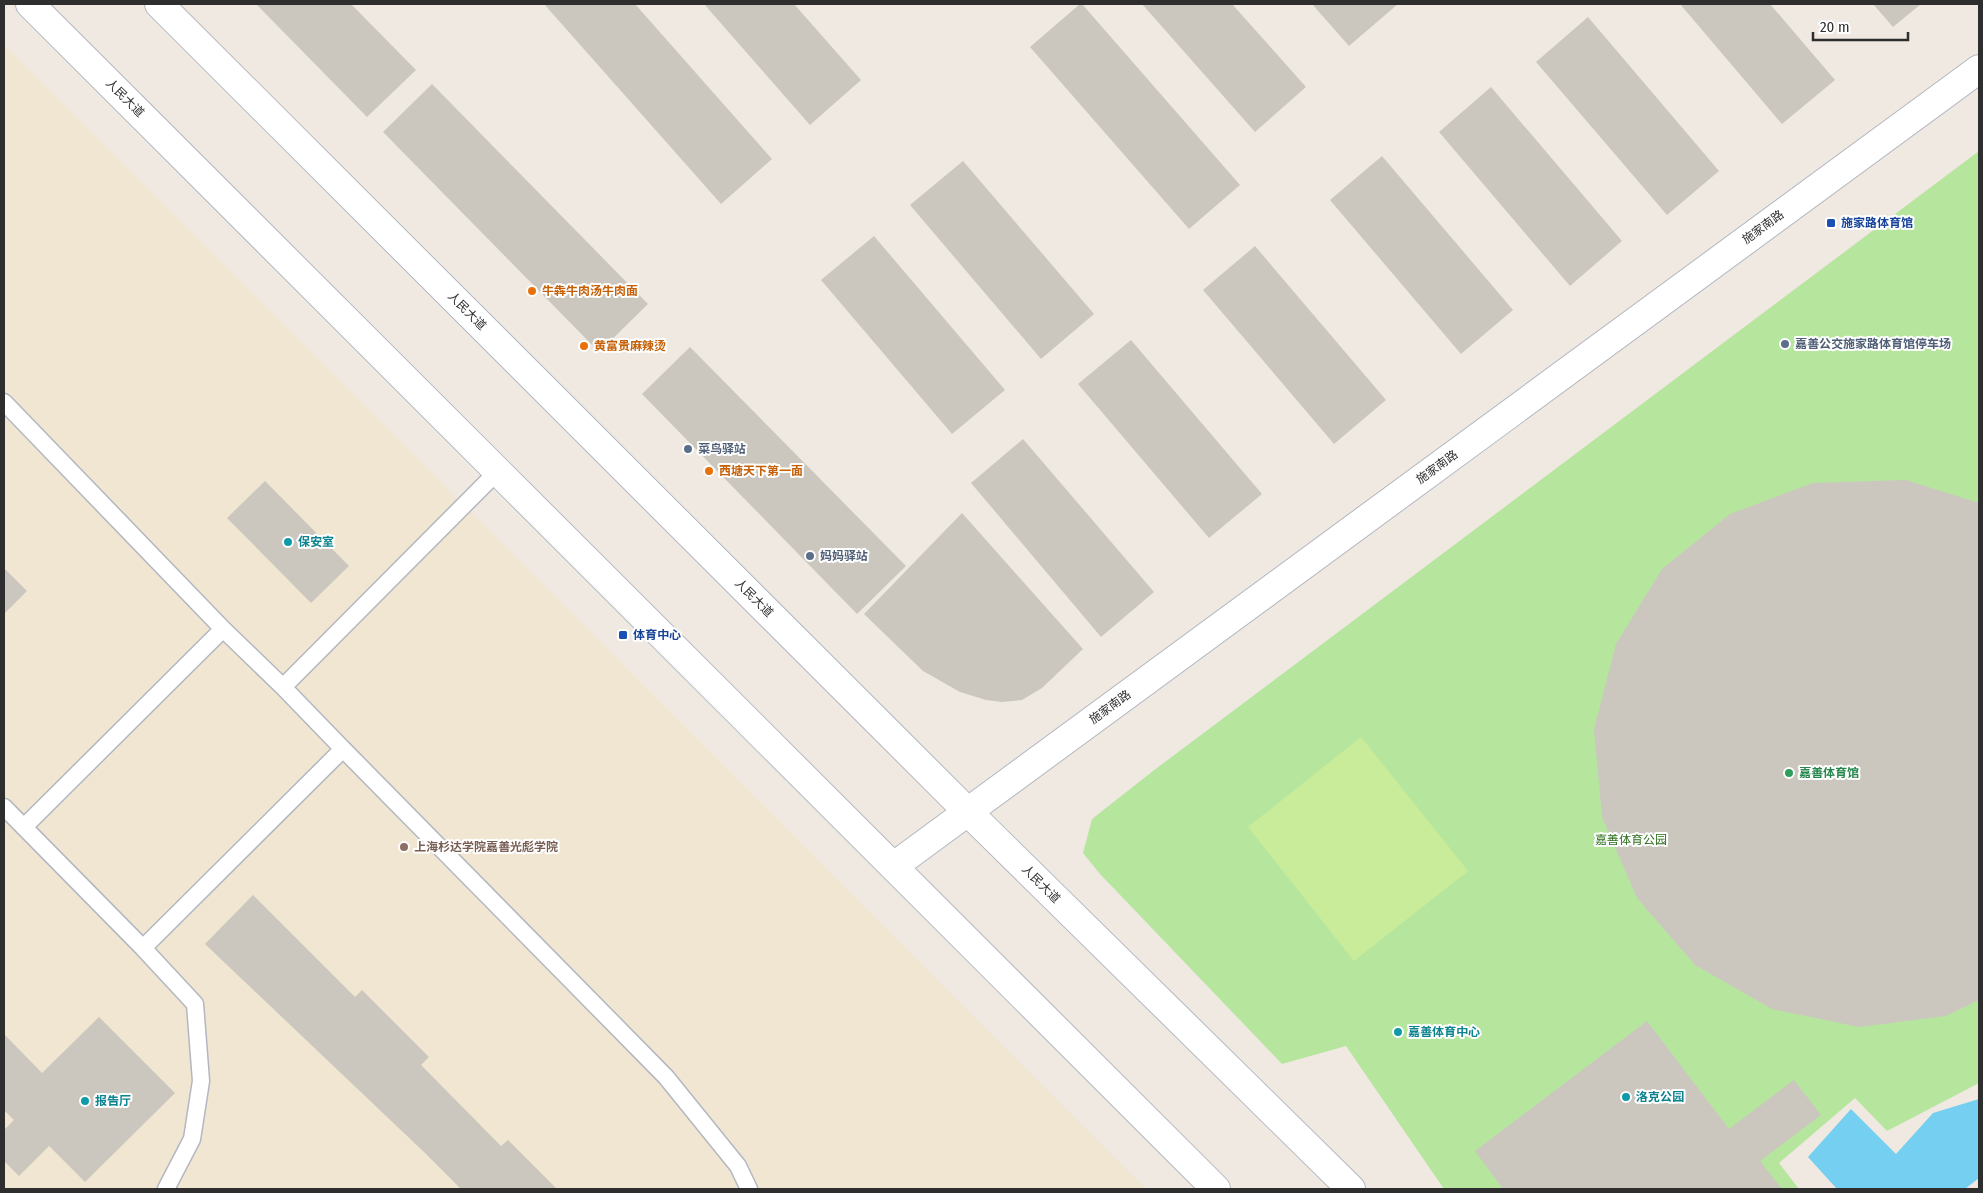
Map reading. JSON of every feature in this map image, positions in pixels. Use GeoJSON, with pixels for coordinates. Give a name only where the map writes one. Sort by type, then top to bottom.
{"type":"FeatureCollection","features":[{"type":"Feature","properties":{"kind":"main road","name":"人民大道"},"geometry":{"type":"LineString","coordinates":[[30,4],[1216,1189]]}},
{"type":"Feature","properties":{"kind":"main road","name":"人民大道"},"geometry":{"type":"LineString","coordinates":[[159,4],[968,812],[1351,1189]]}},
{"type":"Feature","properties":{"kind":"main road","name":"施家南路"},"geometry":{"type":"LineString","coordinates":[[894,866],[1979,69]]}},
{"type":"Feature","properties":{"kind":"lane"},"geometry":{"type":"LineString","coordinates":[[4,402],[223,629],[283,687],[666,1077],[738,1166],[749,1189]]}},
{"type":"Feature","properties":{"kind":"lane"},"geometry":{"type":"LineString","coordinates":[[283,687],[498,471]]}},
{"type":"Feature","properties":{"kind":"lane"},"geometry":{"type":"LineString","coordinates":[[24,827],[223,629]]}},
{"type":"Feature","properties":{"kind":"lane"},"geometry":{"type":"LineString","coordinates":[[143,948],[343,749]]}},
{"type":"Feature","properties":{"kind":"lane"},"geometry":{"type":"LineString","coordinates":[[4,807],[143,948],[195,1004],[201,1081],[192,1139],[166,1189]]}},
{"type":"Feature","properties":{"kind":"shaded area","name":"上海杉达学院嘉善光彪学院"},"geometry":{"type":"Polygon","coordinates":[[[4,45],[464,505],[1146,1189],[4,1189],[4,45]]]}},
{"type":"Feature","properties":{"kind":"green space","name":"嘉善体育公园"},"geometry":{"type":"Polygon","coordinates":[[[1979,151],[1979,1083],[1887,1131],[1855,1098],[1779,1163],[1799,1189],[1444,1189],[1346,1046],[1282,1064],[1100,874],[1083,853],[1092,819],[1153,771],[1979,151]]]}},
{"type":"Feature","properties":{"kind":"green space"},"geometry":{"type":"Polygon","coordinates":[[[1361,737],[1468,871],[1354,961],[1248,827],[1361,737]]]}},
{"type":"Feature","properties":{"kind":"water"},"geometry":{"type":"Polygon","coordinates":[[[1979,1099],[1979,1178],[1965,1189],[1837,1189],[1808,1157],[1851,1109],[1896,1154],[1933,1113],[1979,1099]]]}},
{"type":"Feature","properties":{"kind":"building"},"geometry":{"type":"Polygon","coordinates":[[[256,4],[351,4],[416,70],[367,117],[256,4]]]}},
{"type":"Feature","properties":{"kind":"building"},"geometry":{"type":"Polygon","coordinates":[[[544,4],[635,4],[772,159],[721,204],[544,4]]]}},
{"type":"Feature","properties":{"kind":"building"},"geometry":{"type":"Polygon","coordinates":[[[704,4],[794,4],[861,80],[810,125],[704,4]]]}},
{"type":"Feature","properties":{"kind":"building"},"geometry":{"type":"Polygon","coordinates":[[[1080,4],[1240,185],[1189,229],[1030,47],[1080,4]]]}},
{"type":"Feature","properties":{"kind":"building"},"geometry":{"type":"Polygon","coordinates":[[[1142,4],[1232,4],[1306,87],[1255,132],[1142,4]]]}},
{"type":"Feature","properties":{"kind":"building"},"geometry":{"type":"Polygon","coordinates":[[[1312,4],[1398,4],[1349,46],[1312,4]]]}},
{"type":"Feature","properties":{"kind":"building"},"geometry":{"type":"Polygon","coordinates":[[[1680,4],[1770,4],[1835,80],[1782,124],[1680,4]]]}},
{"type":"Feature","properties":{"kind":"building"},"geometry":{"type":"Polygon","coordinates":[[[1873,4],[1921,4],[1893,27],[1873,4]]]}},
{"type":"Feature","properties":{"kind":"building"},"geometry":{"type":"Polygon","coordinates":[[[1588,17],[1719,171],[1667,215],[1536,62],[1588,17]]]}},
{"type":"Feature","properties":{"kind":"building"},"geometry":{"type":"Polygon","coordinates":[[[432,84],[648,304],[599,352],[383,132],[432,84]]]}},
{"type":"Feature","properties":{"kind":"building"},"geometry":{"type":"Polygon","coordinates":[[[1491,87],[1622,241],[1570,286],[1439,132],[1491,87]]]}},
{"type":"Feature","properties":{"kind":"building"},"geometry":{"type":"Polygon","coordinates":[[[1382,156],[1513,310],[1461,354],[1330,200],[1382,156]]]}},
{"type":"Feature","properties":{"kind":"building"},"geometry":{"type":"Polygon","coordinates":[[[963,161],[1094,314],[1041,359],[910,205],[963,161]]]}},
{"type":"Feature","properties":{"kind":"building"},"geometry":{"type":"Polygon","coordinates":[[[874,236],[1005,390],[952,434],[821,280],[874,236]]]}},
{"type":"Feature","properties":{"kind":"building"},"geometry":{"type":"Polygon","coordinates":[[[1255,246],[1386,400],[1334,444],[1203,290],[1255,246]]]}},
{"type":"Feature","properties":{"kind":"building"},"geometry":{"type":"Polygon","coordinates":[[[1131,340],[1262,494],[1209,538],[1078,384],[1131,340]]]}},
{"type":"Feature","properties":{"kind":"building"},"geometry":{"type":"Polygon","coordinates":[[[690,347],[906,566],[857,614],[642,394],[690,347]]]}},
{"type":"Feature","properties":{"kind":"building"},"geometry":{"type":"Polygon","coordinates":[[[1023,439],[1154,592],[1101,637],[971,483],[1023,439]]]}},
{"type":"Feature","properties":{"kind":"building","name":"嘉善体育馆"},"geometry":{"type":"Polygon","coordinates":[[[1906,480],[1979,503],[1979,1000],[1946,1016],[1859,1027],[1772,1009],[1695,965],[1637,898],[1602,817],[1594,729],[1616,644],[1662,569],[1730,514],[1813,483],[1906,480]]]}},
{"type":"Feature","properties":{"kind":"building","name":"保安室"},"geometry":{"type":"Polygon","coordinates":[[[265,481],[349,566],[311,603],[227,518],[265,481]]]}},
{"type":"Feature","properties":{"kind":"building"},"geometry":{"type":"Polygon","coordinates":[[[962,513],[1083,649],[1042,688],[1022,700],[1002,702],[986,700],[960,692],[923,671],[864,614],[962,513]]]}},
{"type":"Feature","properties":{"kind":"building"},"geometry":{"type":"Polygon","coordinates":[[[4,568],[27,591],[4,614],[4,568]]]}},
{"type":"Feature","properties":{"kind":"building"},"geometry":{"type":"Polygon","coordinates":[[[253,895],[355,997],[362,990],[429,1057],[421,1065],[501,1146],[508,1140],[557,1189],[459,1189],[425,1153],[205,944],[253,895]]]}},
{"type":"Feature","properties":{"kind":"building","name":"报告厅"},"geometry":{"type":"Polygon","coordinates":[[[99,1017],[175,1093],[85,1182],[49,1146],[19,1176],[4,1161],[4,1130],[14,1120],[4,1110],[4,1034],[42,1073],[99,1017]]]}},
{"type":"Feature","properties":{"kind":"building","name":"洛克公园"},"geometry":{"type":"Polygon","coordinates":[[[1647,1021],[1729,1129],[1794,1080],[1821,1115],[1760,1161],[1782,1189],[1503,1189],[1475,1151],[1647,1021]]]}},
{"type":"Feature","properties":{"kind":"place","name":"施家路体育馆"},"geometry":{"type":"Point","coordinates":[1831,223]}},
{"type":"Feature","properties":{"kind":"place","name":"牛犇牛肉汤牛肉面"},"geometry":{"type":"Point","coordinates":[532,291]}},
{"type":"Feature","properties":{"kind":"place","name":"嘉善公交施家路体育馆停车场"},"geometry":{"type":"Point","coordinates":[1785,344]}},
{"type":"Feature","properties":{"kind":"place","name":"黄富贵麻辣烫"},"geometry":{"type":"Point","coordinates":[584,346]}},
{"type":"Feature","properties":{"kind":"place","name":"菜鸟驿站"},"geometry":{"type":"Point","coordinates":[688,449]}},
{"type":"Feature","properties":{"kind":"place","name":"西塘天下第一面"},"geometry":{"type":"Point","coordinates":[709,471]}},
{"type":"Feature","properties":{"kind":"place","name":"保安室"},"geometry":{"type":"Point","coordinates":[288,542]}},
{"type":"Feature","properties":{"kind":"place","name":"妈妈驿站"},"geometry":{"type":"Point","coordinates":[810,556]}},
{"type":"Feature","properties":{"kind":"place","name":"体育中心"},"geometry":{"type":"Point","coordinates":[623,635]}},
{"type":"Feature","properties":{"kind":"place","name":"嘉善体育馆"},"geometry":{"type":"Point","coordinates":[1789,773]}},
{"type":"Feature","properties":{"kind":"place","name":"上海杉达学院嘉善光彪学院"},"geometry":{"type":"Point","coordinates":[404,847]}},
{"type":"Feature","properties":{"kind":"place","name":"嘉善体育中心"},"geometry":{"type":"Point","coordinates":[1398,1032]}},
{"type":"Feature","properties":{"kind":"place","name":"洛克公园"},"geometry":{"type":"Point","coordinates":[1626,1097]}},
{"type":"Feature","properties":{"kind":"place","name":"报告厅"},"geometry":{"type":"Point","coordinates":[85,1101]}}]}
